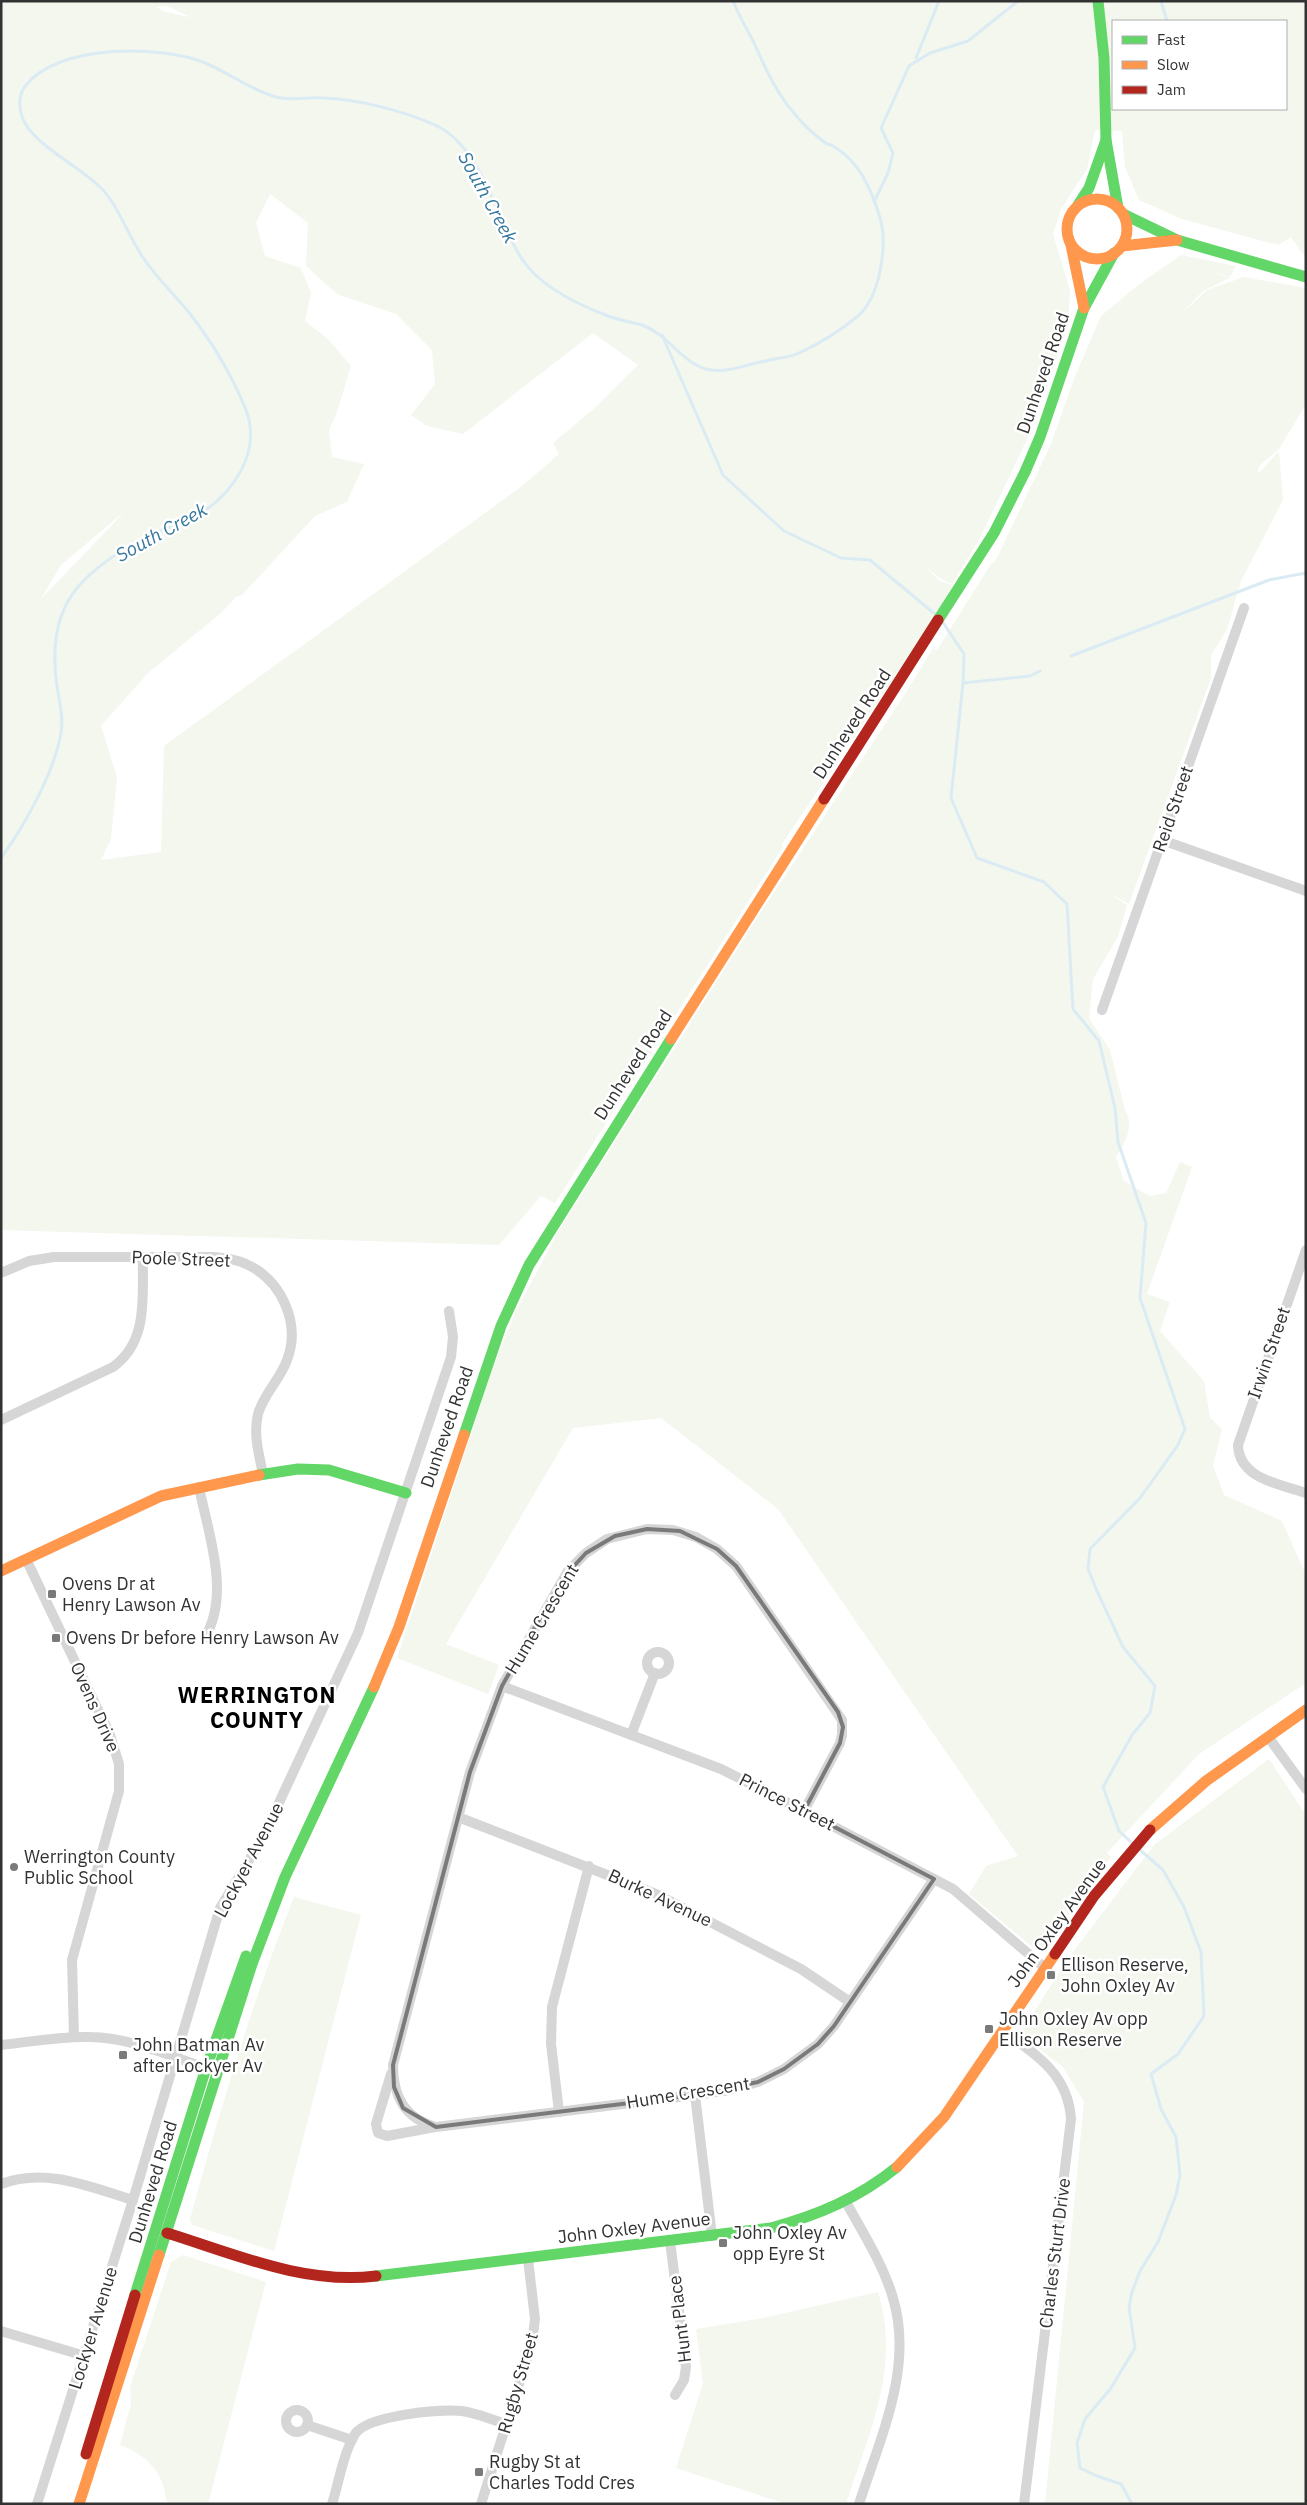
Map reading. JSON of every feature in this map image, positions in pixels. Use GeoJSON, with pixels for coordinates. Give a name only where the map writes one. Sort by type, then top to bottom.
{"type":"FeatureCollection","features":[{"type":"Feature","properties":{"kind":"main road"},"geometry":{"type":"LineString","coordinates":[[1098,1],[1106,85],[1106,140],[1121,211],[1127,230],[1118,250]]}},
{"type":"Feature","properties":{"kind":"main road"},"geometry":{"type":"LineString","coordinates":[[1106,140],[1089,188],[1068,223],[1070,242],[1078,252],[1090,258],[1103,258],[1118,250],[1177,240]]}},
{"type":"Feature","properties":{"kind":"main road"},"geometry":{"type":"LineString","coordinates":[[1073,212],[1082,203],[1095,199],[1108,201],[1121,211],[1177,240],[1306,277]]}},
{"type":"Feature","properties":{"kind":"main road","name":"Dunheved Road"},"geometry":{"type":"LineString","coordinates":[[1070,242],[1075,257],[1084,308]]}},
{"type":"Feature","properties":{"kind":"main road","name":"Dunheved Road"},"geometry":{"type":"LineString","coordinates":[[79,2504],[252,1964],[285,1877],[399,1627],[490,1355],[529,1265],[582,1177],[994,533],[1025,472],[1052,402],[1084,308],[1118,250]]}},
{"type":"Feature","properties":{"kind":"main road"},"geometry":{"type":"LineString","coordinates":[[1,1571],[147,1502],[175,1492],[263,1474],[298,1469],[329,1470],[406,1493]]}},
{"type":"Feature","properties":{"kind":"main road","name":"John Oxley Avenue"},"geometry":{"type":"LineString","coordinates":[[167,2233],[296,2273],[350,2279],[712,2236],[788,2224],[846,2202],[890,2173],[919,2147],[944,2117],[1094,1896],[1149,1831],[1206,1781],[1306,1710]]}},
{"type":"Feature","properties":{"kind":"main road","name":"Dunheved Road"},"geometry":{"type":"LineString","coordinates":[[69,2504],[152,2246],[206,2068],[246,1955],[273,1895],[285,1877]]}},
{"type":"Feature","properties":{"kind":"main road"},"geometry":{"type":"LineString","coordinates":[[211,2094],[206,2068],[226,2045]]}},
{"type":"Feature","properties":{"kind":"main road"},"geometry":{"type":"LineString","coordinates":[[152,2246],[167,2233],[162,2214]]}},
{"type":"Feature","properties":{"kind":"street","name":"Reid Street"},"geometry":{"type":"LineString","coordinates":[[1102,1010],[1244,608]]}},
{"type":"Feature","properties":{"kind":"street"},"geometry":{"type":"LineString","coordinates":[[1162,840],[1306,891]]}},
{"type":"Feature","properties":{"kind":"street","name":"Irwin Street"},"geometry":{"type":"LineString","coordinates":[[1306,1250],[1240,1440],[1240,1458],[1244,1466],[1255,1476],[1306,1493]]}},
{"type":"Feature","properties":{"kind":"street","name":"Poole Street"},"geometry":{"type":"LineString","coordinates":[[1,1273],[29,1261],[46,1257],[213,1257],[238,1260],[260,1272],[282,1298],[290,1317],[292,1343],[284,1367],[265,1396],[258,1415],[256,1440],[263,1474]]}},
{"type":"Feature","properties":{"kind":"street"},"geometry":{"type":"LineString","coordinates":[[1,1420],[113,1367],[125,1357],[135,1343],[140,1326],[142,1257]]}},
{"type":"Feature","properties":{"kind":"street","name":"Lockyer Avenue"},"geometry":{"type":"LineString","coordinates":[[37,2504],[133,2200],[220,1908],[263,1837],[358,1633],[451,1357],[453,1337],[449,1312]]}},
{"type":"Feature","properties":{"kind":"street"},"geometry":{"type":"LineString","coordinates":[[199,1487],[217,1588],[215,1616],[205,1637]]}},
{"type":"Feature","properties":{"kind":"street","name":"Hume Crescent"},"geometry":{"type":"LineString","coordinates":[[804,1811],[840,1743],[842,1720],[736,1566],[718,1549],[696,1537],[668,1529],[639,1530],[615,1536],[586,1553],[562,1579],[502,1686],[470,1772],[376,2124],[376,2131],[387,2136],[436,2127],[695,2096],[743,2087],[784,2069],[825,2036],[934,1879]]}},
{"type":"Feature","properties":{"kind":"street","name":"Ovens Drive"},"geometry":{"type":"LineString","coordinates":[[26,1559],[110,1735],[116,1751],[120,1777],[116,1807],[72,1960],[74,2037]]}},
{"type":"Feature","properties":{"kind":"street"},"geometry":{"type":"LineString","coordinates":[[631,1735],[654,1673]]}},
{"type":"Feature","properties":{"kind":"street","name":"Prince Street"},"geometry":{"type":"LineString","coordinates":[[502,1686],[731,1774],[804,1811],[953,1889],[1045,1968]]}},
{"type":"Feature","properties":{"kind":"street"},"geometry":{"type":"LineString","coordinates":[[1269,1738],[1306,1790]]}},
{"type":"Feature","properties":{"kind":"street","name":"Burke Avenue"},"geometry":{"type":"LineString","coordinates":[[458,1817],[589,1866],[656,1894],[801,1969],[850,2002]]}},
{"type":"Feature","properties":{"kind":"street"},"geometry":{"type":"LineString","coordinates":[[559,2112],[551,2044],[551,2014],[554,1995],[589,1866]]}},
{"type":"Feature","properties":{"kind":"street","name":"Charles Sturt Drive"},"geometry":{"type":"LineString","coordinates":[[1002,2031],[1049,2065],[1066,2092],[1071,2119],[1024,2504]]}},
{"type":"Feature","properties":{"kind":"street"},"geometry":{"type":"LineString","coordinates":[[1,2045],[74,2037],[110,2039],[206,2068]]}},
{"type":"Feature","properties":{"kind":"street","name":"Hume Crescent"},"geometry":{"type":"LineString","coordinates":[[393,2066],[394,2087],[403,2108],[422,2122],[436,2127]]}},
{"type":"Feature","properties":{"kind":"street"},"geometry":{"type":"LineString","coordinates":[[695,2096],[712,2236]]}},
{"type":"Feature","properties":{"kind":"street"},"geometry":{"type":"LineString","coordinates":[[1,2184],[22,2178],[51,2177],[133,2200]]}},
{"type":"Feature","properties":{"kind":"street"},"geometry":{"type":"LineString","coordinates":[[846,2202],[888,2284],[897,2310],[901,2343],[894,2392],[859,2504]]}},
{"type":"Feature","properties":{"kind":"street","name":"Hunt Place"},"geometry":{"type":"LineString","coordinates":[[670,2241],[686,2366],[684,2380],[675,2395]]}},
{"type":"Feature","properties":{"kind":"street","name":"Rugby Street"},"geometry":{"type":"LineString","coordinates":[[481,2504],[530,2350],[534,2326],[528,2259]]}},
{"type":"Feature","properties":{"kind":"street"},"geometry":{"type":"LineString","coordinates":[[1,2331],[85,2356]]}},
{"type":"Feature","properties":{"kind":"street"},"geometry":{"type":"LineString","coordinates":[[332,2504],[352,2440],[361,2428],[373,2421],[439,2412],[471,2413],[506,2424]]}},
{"type":"Feature","properties":{"kind":"street"},"geometry":{"type":"LineString","coordinates":[[307,2425],[352,2440]]}},
{"type":"Feature","properties":{"kind":"highlighted area"},"geometry":{"type":"Polygon","coordinates":[[[647,1529],[680,1531],[717,1549],[736,1566],[838,1712],[843,1727],[840,1743],[804,1811],[934,1879],[834,2026],[818,2044],[784,2069],[758,2082],[695,2095],[436,2127],[403,2108],[394,2087],[393,2065],[470,1772],[502,1686],[562,1579],[586,1553],[615,1536],[647,1529]]]}},
{"type":"Feature","properties":{"kind":"shaded area"},"geometry":{"type":"Polygon","coordinates":[[[1,1],[1306,1],[1306,254],[1302,253],[1291,237],[1278,245],[1182,219],[1139,200],[1125,167],[1122,131],[1095,130],[1087,169],[1061,209],[1053,234],[1070,290],[1068,324],[1030,433],[979,540],[952,584],[940,578],[922,564],[940,581],[953,585],[922,636],[782,844],[783,847],[555,1203],[541,1196],[499,1245],[1,1230],[1,1]],[[167,6],[157,7],[163,11],[188,17],[188,16],[167,6]],[[270,194],[256,223],[265,256],[301,268],[311,293],[305,321],[328,339],[351,366],[336,415],[329,430],[332,457],[364,464],[347,502],[315,516],[241,596],[237,596],[221,613],[148,673],[101,726],[117,777],[111,839],[101,860],[161,852],[164,746],[522,486],[559,454],[553,443],[596,407],[638,365],[593,333],[463,434],[427,426],[411,415],[435,384],[432,350],[396,314],[337,294],[306,266],[308,223],[270,194]],[[125,511],[61,565],[41,599],[125,511]]]}},
{"type":"Feature","properties":{"kind":"shaded area"},"geometry":{"type":"Polygon","coordinates":[[[1181,255],[1236,266],[1230,277],[1207,270],[1230,278],[1203,291],[1177,318],[1207,290],[1244,277],[1306,288],[1306,404],[1279,449],[1259,466],[1258,474],[1279,451],[1283,500],[1241,581],[1227,630],[1211,655],[1211,678],[1129,904],[1105,891],[1127,905],[1118,937],[1093,979],[1089,1018],[1110,1050],[1128,1116],[1128,1134],[1116,1157],[1124,1181],[1150,1196],[1166,1193],[1180,1162],[1192,1167],[1147,1294],[1170,1302],[1160,1331],[1204,1381],[1210,1418],[1222,1429],[1213,1466],[1224,1495],[1282,1521],[1306,1575],[1306,1683],[1199,1754],[1107,1853],[1111,1857],[1045,1947],[1036,1950],[969,1894],[986,1866],[1018,1856],[778,1509],[661,1418],[573,1428],[446,1644],[499,1665],[488,1694],[397,1658],[493,1367],[515,1313],[559,1230],[750,929],[905,694],[933,648],[937,650],[991,564],[995,562],[1051,444],[1075,376],[1101,316],[1138,285],[1181,255]]]}},
{"type":"Feature","properties":{"kind":"shaded area"},"geometry":{"type":"Polygon","coordinates":[[[1269,1759],[1306,1815],[1306,2504],[1045,2504],[1084,2102],[1063,2067],[1020,2034],[1069,1957],[1155,1844],[1269,1759]]]}},
{"type":"Feature","properties":{"kind":"shaded area"},"geometry":{"type":"Polygon","coordinates":[[[294,1897],[361,1915],[274,2251],[192,2225],[190,2219],[238,2056],[264,1976],[294,1897]]]}},
{"type":"Feature","properties":{"kind":"shaded area"},"geometry":{"type":"Polygon","coordinates":[[[183,2255],[266,2282],[208,2504],[175,2504],[166,2501],[165,2491],[158,2473],[145,2459],[120,2445],[131,2404],[130,2387],[171,2262],[183,2255]]]}},
{"type":"Feature","properties":{"kind":"shaded area"},"geometry":{"type":"Polygon","coordinates":[[[878,2292],[884,2320],[886,2347],[884,2373],[872,2425],[846,2504],[786,2504],[676,2468],[703,2383],[696,2329],[763,2318],[878,2292]]]}},
{"type":"Feature","properties":{"kind":"waterway","name":"South Creek"},"geometry":{"type":"LineString","coordinates":[[1,858],[29,814],[52,765],[57,749],[62,721],[55,673],[55,647],[59,622],[70,598],[92,573],[117,554],[149,536],[196,516],[222,496],[241,471],[250,441],[250,426],[246,410],[220,358],[187,310],[147,263],[112,202],[100,187],[53,152],[28,128],[22,118],[20,106],[21,95],[26,85],[41,72],[61,62],[85,55],[136,51],[161,53],[184,56],[203,62],[257,90],[276,97],[287,99],[323,98],[350,101],[380,107],[423,120],[451,135],[465,149],[486,185],[522,259],[539,278],[561,294],[585,306],[608,316],[651,329],[698,366],[715,370],[732,369],[799,353],[830,336],[858,316],[866,307],[877,284],[883,242],[880,218],[865,180],[847,156],[831,145],[826,144],[809,129],[782,97],[771,80],[733,1]]}},
{"type":"Feature","properties":{"kind":"waterway"},"geometry":{"type":"LineString","coordinates":[[916,58],[939,1]]}},
{"type":"Feature","properties":{"kind":"waterway"},"geometry":{"type":"LineString","coordinates":[[874,202],[888,173],[893,153],[881,128],[909,66],[930,53],[968,41],[1018,1]]}},
{"type":"Feature","properties":{"kind":"waterway"},"geometry":{"type":"LineString","coordinates":[[1161,1],[1167,20]]}},
{"type":"Feature","properties":{"kind":"waterway"},"geometry":{"type":"LineString","coordinates":[[662,335],[723,475],[784,531],[841,558],[870,560],[936,615]]}},
{"type":"Feature","properties":{"kind":"waterway"},"geometry":{"type":"LineString","coordinates":[[1071,656],[1269,580],[1306,573]]}},
{"type":"Feature","properties":{"kind":"waterway"},"geometry":{"type":"LineString","coordinates":[[942,621],[964,654],[963,683],[951,798],[977,858],[1044,882],[1067,904],[1073,1009],[1099,1041],[1115,1108],[1118,1142],[1146,1223],[1140,1298],[1185,1429],[1178,1445],[1140,1498],[1090,1549],[1088,1569],[1123,1647],[1155,1686],[1150,1713],[1132,1735],[1103,1787],[1119,1831],[1132,1843]]}},
{"type":"Feature","properties":{"kind":"waterway"},"geometry":{"type":"LineString","coordinates":[[963,683],[1030,676],[1040,671]]}},
{"type":"Feature","properties":{"kind":"waterway"},"geometry":{"type":"LineString","coordinates":[[1132,2504],[1121,2484],[1080,2468],[1077,2443],[1085,2419],[1111,2388],[1135,2348],[1129,2307],[1132,2292],[1140,2271],[1158,2242],[1176,2195],[1180,2175],[1176,2137],[1161,2109],[1151,2074],[1178,2054],[1204,2016],[1201,1952],[1184,1907],[1163,1870],[1139,1849]]}},
{"type":"Feature","properties":{"kind":"traffic: fast"},"geometry":{"type":"LineString","coordinates":[[1098,1],[1104,58],[1106,140],[1118,208]]}},
{"type":"Feature","properties":{"kind":"traffic: fast"},"geometry":{"type":"LineString","coordinates":[[1078,205],[1089,188],[1106,140]]}},
{"type":"Feature","properties":{"kind":"traffic: fast"},"geometry":{"type":"LineString","coordinates":[[1123,214],[1177,240],[1306,277]]}},
{"type":"Feature","properties":{"kind":"traffic: fast"},"geometry":{"type":"LineString","coordinates":[[938,620],[994,533],[1025,472],[1040,437],[1084,308],[1114,253]]}},
{"type":"Feature","properties":{"kind":"traffic: fast"},"geometry":{"type":"LineString","coordinates":[[464,1435],[501,1326],[529,1265],[671,1039]]}},
{"type":"Feature","properties":{"kind":"traffic: fast"},"geometry":{"type":"LineString","coordinates":[[259,1475],[298,1469],[329,1470],[406,1493]]}},
{"type":"Feature","properties":{"kind":"traffic: fast"},"geometry":{"type":"LineString","coordinates":[[159,2255],[252,1964],[285,1877],[374,1687]]}},
{"type":"Feature","properties":{"kind":"traffic: fast"},"geometry":{"type":"LineString","coordinates":[[135,2295],[206,2068],[246,1956]]}},
{"type":"Feature","properties":{"kind":"traffic: fast"},"geometry":{"type":"LineString","coordinates":[[376,2276],[771,2228],[837,2204],[868,2188],[897,2167]]}},
{"type":"Feature","properties":{"kind":"traffic: slow"},"geometry":{"type":"LineString","coordinates":[[1097,199],[1114,204],[1122,212],[1127,229],[1122,246],[1114,254],[1097,259],[1080,254],[1072,246],[1067,229],[1072,212],[1080,204],[1097,199]]}},
{"type":"Feature","properties":{"kind":"traffic: slow"},"geometry":{"type":"LineString","coordinates":[[1122,246],[1177,240]]}},
{"type":"Feature","properties":{"kind":"traffic: slow"},"geometry":{"type":"LineString","coordinates":[[1071,245],[1084,308]]}},
{"type":"Feature","properties":{"kind":"traffic: slow"},"geometry":{"type":"LineString","coordinates":[[671,1039],[824,799]]}},
{"type":"Feature","properties":{"kind":"traffic: slow"},"geometry":{"type":"LineString","coordinates":[[374,1687],[399,1627],[464,1435]]}},
{"type":"Feature","properties":{"kind":"traffic: slow"},"geometry":{"type":"LineString","coordinates":[[1,1571],[161,1496],[259,1475]]}},
{"type":"Feature","properties":{"kind":"traffic: slow"},"geometry":{"type":"LineString","coordinates":[[1150,1830],[1206,1781],[1306,1710]]}},
{"type":"Feature","properties":{"kind":"traffic: slow"},"geometry":{"type":"LineString","coordinates":[[897,2167],[944,2117],[1055,1954]]}},
{"type":"Feature","properties":{"kind":"traffic: slow"},"geometry":{"type":"LineString","coordinates":[[79,2504],[159,2255]]}},
{"type":"Feature","properties":{"kind":"traffic: jam"},"geometry":{"type":"LineString","coordinates":[[824,799],[938,620]]}},
{"type":"Feature","properties":{"kind":"traffic: jam"},"geometry":{"type":"LineString","coordinates":[[1055,1954],[1094,1896],[1150,1830]]}},
{"type":"Feature","properties":{"kind":"traffic: jam"},"geometry":{"type":"LineString","coordinates":[[167,2233],[270,2266],[296,2272],[349,2278],[376,2276]]}},
{"type":"Feature","properties":{"kind":"traffic: jam"},"geometry":{"type":"LineString","coordinates":[[86,2454],[135,2295]]}},
{"type":"Feature","properties":{"kind":"place","name":"Ovens Dr at Henry Lawson Av"},"geometry":{"type":"Point","coordinates":[52,1594]}},
{"type":"Feature","properties":{"kind":"place","name":"Ovens Dr before Henry Lawson Av"},"geometry":{"type":"Point","coordinates":[56,1638]}},
{"type":"Feature","properties":{"kind":"place","name":"Werrington County Public School"},"geometry":{"type":"Point","coordinates":[14,1867]}},
{"type":"Feature","properties":{"kind":"place","name":"Ellison Reserve, John Oxley Av"},"geometry":{"type":"Point","coordinates":[1051,1975]}},
{"type":"Feature","properties":{"kind":"place","name":"John Oxley Av opp Ellison Reserve"},"geometry":{"type":"Point","coordinates":[989,2029]}},
{"type":"Feature","properties":{"kind":"place","name":"John Batman Av after Lockyer Av"},"geometry":{"type":"Point","coordinates":[123,2055]}},
{"type":"Feature","properties":{"kind":"place","name":"John Oxley Av opp Eyre St"},"geometry":{"type":"Point","coordinates":[723,2243]}},
{"type":"Feature","properties":{"kind":"place","name":"Rugby St at Charles Todd Cres"},"geometry":{"type":"Point","coordinates":[479,2472]}},
{"type":"Feature","properties":{"kind":"district","name":"WERRINGTON COUNTY"},"geometry":{"type":"Point","coordinates":[257,1708]}}]}
